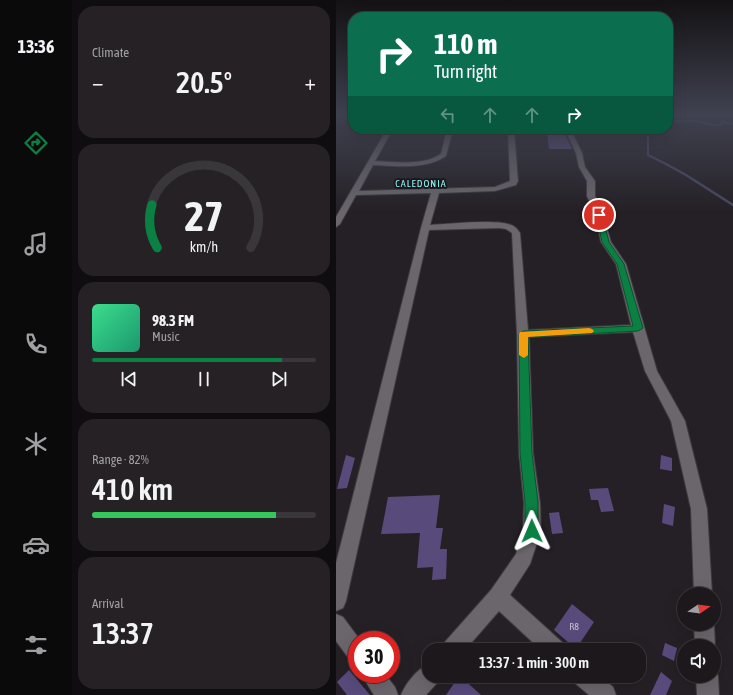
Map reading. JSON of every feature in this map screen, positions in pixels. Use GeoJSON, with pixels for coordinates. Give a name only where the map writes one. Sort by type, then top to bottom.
{"type":"FeatureCollection","features":[{"type":"Feature","properties":{"kind":"street"},"geometry":{"type":"LineString","coordinates":[[336,224],[379,147]]}},
{"type":"Feature","properties":{"kind":"street"},"geometry":{"type":"LineString","coordinates":[[370,163],[421,162],[441,158],[444,155],[446,147]]}},
{"type":"Feature","properties":{"kind":"street"},"geometry":{"type":"LineString","coordinates":[[353,193],[495,189],[513,183],[514,181],[512,147]]}},
{"type":"Feature","properties":{"kind":"street"},"geometry":{"type":"LineString","coordinates":[[576,147],[582,167],[591,181],[591,196],[599,215],[606,242],[621,264],[651,371],[678,421],[699,509],[703,587]]}},
{"type":"Feature","properties":{"kind":"street"},"geometry":{"type":"LineString","coordinates":[[336,601],[425,228],[436,190]]}},
{"type":"Feature","properties":{"kind":"street"},"geometry":{"type":"LineString","coordinates":[[425,228],[499,225],[508,226],[516,233],[523,334],[526,453],[532,502],[532,531],[524,558],[498,597],[457,643]]}},
{"type":"Feature","properties":{"kind":"street"},"geometry":{"type":"LineString","coordinates":[[523,334],[638,328]]}},
{"type":"Feature","properties":{"kind":"street"},"geometry":{"type":"LineString","coordinates":[[498,597],[548,643]]}},
{"type":"Feature","properties":{"kind":"street"},"geometry":{"type":"LineString","coordinates":[[336,624],[348,641]]}},
{"type":"Feature","properties":{"kind":"street"},"geometry":{"type":"LineString","coordinates":[[378,683],[387,695]]}},
{"type":"Feature","properties":{"kind":"street"},"geometry":{"type":"LineString","coordinates":[[412,695],[422,683]]}},
{"type":"Feature","properties":{"kind":"street"},"geometry":{"type":"LineString","coordinates":[[592,683],[605,695]]}},
{"type":"Feature","properties":{"kind":"street"},"geometry":{"type":"LineString","coordinates":[[707,683],[708,695]]}},
{"type":"Feature","properties":{"kind":"building"},"geometry":{"type":"Polygon","coordinates":[[[549,147],[571,147],[572,149],[549,149],[549,147]]]}},
{"type":"Feature","properties":{"kind":"building"},"geometry":{"type":"Polygon","coordinates":[[[346,455],[355,458],[347,488],[337,489],[346,455]]]}},
{"type":"Feature","properties":{"kind":"building"},"geometry":{"type":"Polygon","coordinates":[[[661,455],[672,458],[672,471],[660,469],[661,455]]]}},
{"type":"Feature","properties":{"kind":"building"},"geometry":{"type":"Polygon","coordinates":[[[608,488],[614,511],[601,512],[598,500],[591,500],[589,489],[608,488]]]}},
{"type":"Feature","properties":{"kind":"building"},"geometry":{"type":"Polygon","coordinates":[[[440,495],[436,528],[443,528],[440,549],[447,549],[446,579],[432,580],[433,567],[417,568],[420,533],[381,534],[388,497],[440,495]]]}},
{"type":"Feature","properties":{"kind":"building"},"geometry":{"type":"Polygon","coordinates":[[[664,504],[675,507],[673,526],[662,523],[664,504]]]}},
{"type":"Feature","properties":{"kind":"building"},"geometry":{"type":"Polygon","coordinates":[[[559,512],[563,533],[552,534],[549,513],[559,512]]]}},
{"type":"Feature","properties":{"kind":"building"},"geometry":{"type":"Polygon","coordinates":[[[572,604],[594,622],[580,643],[569,643],[554,630],[572,604]]]}},
{"type":"Feature","properties":{"kind":"building"},"geometry":{"type":"Polygon","coordinates":[[[665,643],[677,648],[674,661],[662,655],[665,643]]]}},
{"type":"Feature","properties":{"kind":"building"},"geometry":{"type":"Polygon","coordinates":[[[348,671],[348,683],[360,683],[370,695],[347,695],[337,682],[348,671]]]}},
{"type":"Feature","properties":{"kind":"building"},"geometry":{"type":"Polygon","coordinates":[[[661,672],[672,681],[666,695],[650,695],[661,672]]]}},
{"type":"Feature","properties":{"kind":"building"},"geometry":{"type":"Polygon","coordinates":[[[454,683],[468,683],[481,695],[446,695],[454,683]]]}},
{"type":"Feature","properties":{"kind":"waterway"},"geometry":{"type":"LineString","coordinates":[[648,147],[648,155],[666,164]]}},
{"type":"Feature","properties":{"kind":"waterway"},"geometry":{"type":"LineString","coordinates":[[666,164],[733,205]]}},
{"type":"Feature","properties":{"kind":"slow traffic"},"geometry":{"type":"LineString","coordinates":[[524,355],[523,334],[589,331]]}},
{"type":"Feature","properties":{"kind":"district","name":"CALEDONIA"},"geometry":{"type":"Point","coordinates":[421,183]}},
{"type":"Feature","properties":{"kind":"route"},"geometry":{"type":"LineString","coordinates":[[532,531],[532,502],[526,453],[523,334],[638,328],[621,264],[606,242],[599,215]]}}]}
